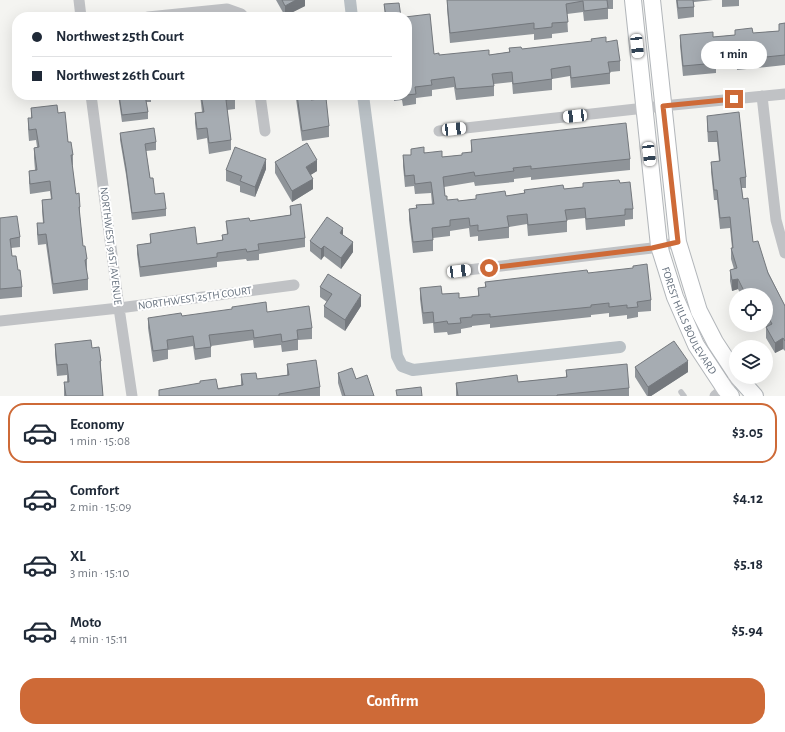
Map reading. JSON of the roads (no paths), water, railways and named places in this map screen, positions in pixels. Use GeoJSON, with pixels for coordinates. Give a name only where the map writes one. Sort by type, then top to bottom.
{"type":"FeatureCollection","features":[{"type":"Feature","properties":{"kind":"street"},"geometry":{"type":"LineString","coordinates":[[79,0],[80,12]]}},
{"type":"Feature","properties":{"kind":"street","name":"FOREST HILLS BOULEVARD"},"geometry":{"type":"LineString","coordinates":[[633,0],[659,246],[675,297],[696,345],[724,394]]}},
{"type":"Feature","properties":{"kind":"street","name":"FOREST HILLS BOULEVARD"},"geometry":{"type":"LineString","coordinates":[[652,0],[678,242],[699,311],[715,342],[729,363]]}},
{"type":"Feature","properties":{"kind":"street"},"geometry":{"type":"LineString","coordinates":[[197,12],[227,9],[235,12]]}},
{"type":"Feature","properties":{"kind":"street"},"geometry":{"type":"LineString","coordinates":[[439,131],[785,94]]}},
{"type":"Feature","properties":{"kind":"street"},"geometry":{"type":"LineString","coordinates":[[762,96],[776,220],[785,253]]}},
{"type":"Feature","properties":{"kind":"street","name":"NORTHWEST 91ST AVENUE"},"geometry":{"type":"LineString","coordinates":[[92,100],[132,396]]}},
{"type":"Feature","properties":{"kind":"street"},"geometry":{"type":"LineString","coordinates":[[261,100],[265,131]]}},
{"type":"Feature","properties":{"kind":"street"},"geometry":{"type":"LineString","coordinates":[[459,271],[659,246],[678,242]]}},
{"type":"Feature","properties":{"kind":"street","name":"NORTHWEST 25TH COURT"},"geometry":{"type":"LineString","coordinates":[[0,321],[119,308],[294,285]]}},
{"type":"Feature","properties":{"kind":"street"},"geometry":{"type":"LineString","coordinates":[[724,394],[732,384]]}},
{"type":"Feature","properties":{"kind":"street"},"geometry":{"type":"LineString","coordinates":[[744,384],[755,396]]}},
{"type":"Feature","properties":{"kind":"waterway"},"geometry":{"type":"LineString","coordinates":[[350,0],[351,12]]}},
{"type":"Feature","properties":{"kind":"waterway"},"geometry":{"type":"LineString","coordinates":[[364,100],[397,356],[402,366],[413,370],[620,347]]}}]}
